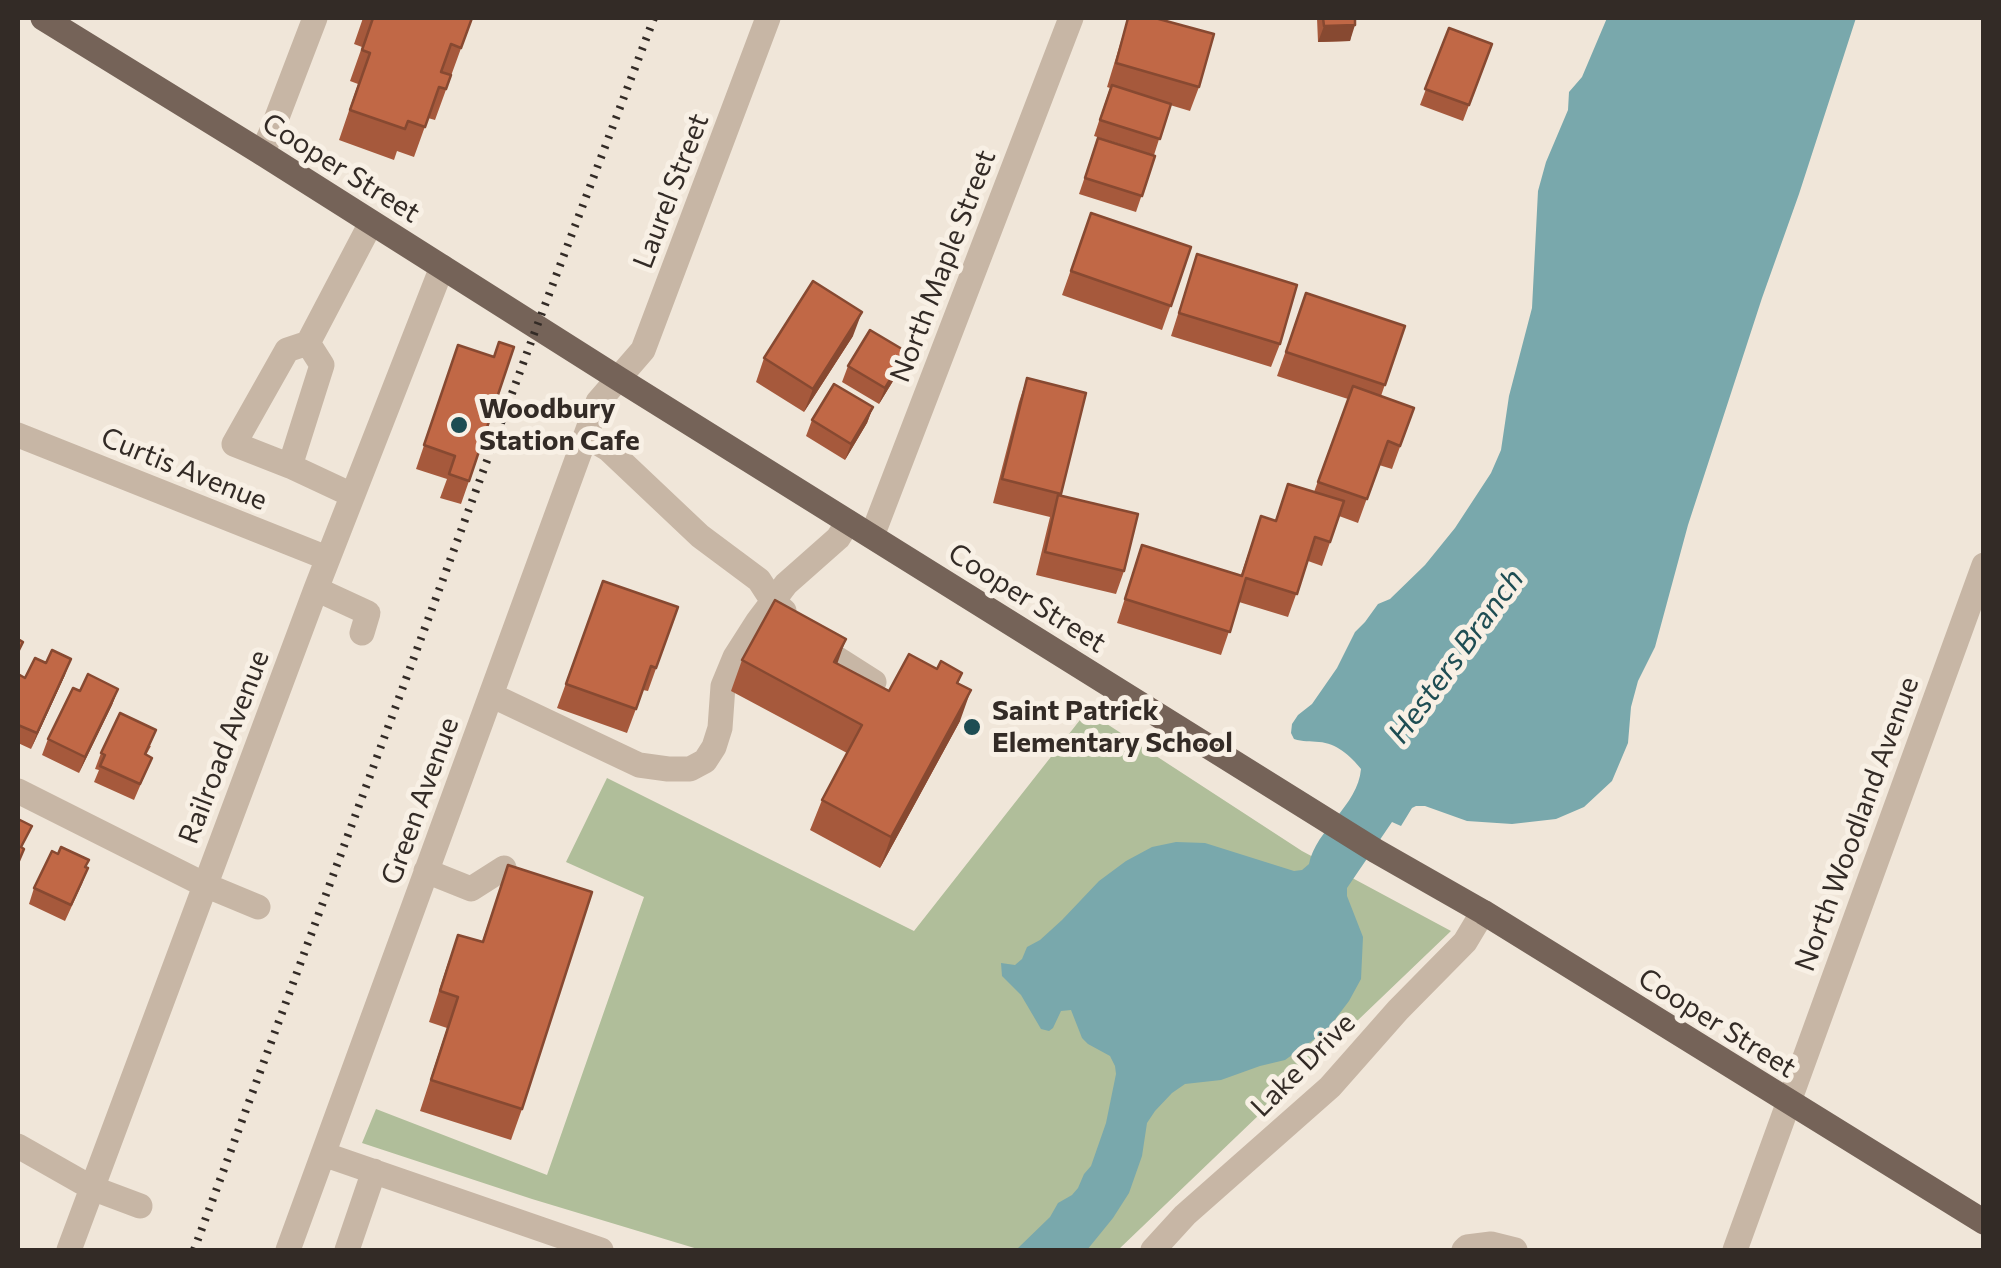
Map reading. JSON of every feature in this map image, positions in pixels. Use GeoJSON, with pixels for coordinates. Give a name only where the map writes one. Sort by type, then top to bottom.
{"type":"FeatureCollection","features":[{"type":"Feature","properties":{"kind":"main road","name":"Cooper Street"},"geometry":{"type":"LineString","coordinates":[[44,18],[1376,851],[1484,912],[1984,1222]]}},
{"type":"Feature","properties":{"kind":"street"},"geometry":{"type":"LineString","coordinates":[[262,153],[315,18]]}},
{"type":"Feature","properties":{"kind":"street","name":"Laurel Street"},"geometry":{"type":"LineString","coordinates":[[618,379],[643,350],[768,18]]}},
{"type":"Feature","properties":{"kind":"street","name":"North Maple Street"},"geometry":{"type":"LineString","coordinates":[[872,536],[1070,18]]}},
{"type":"Feature","properties":{"kind":"street"},"geometry":{"type":"LineString","coordinates":[[352,494],[234,444],[286,350],[308,343],[371,222]]}},
{"type":"Feature","properties":{"kind":"street","name":"Railroad Avenue"},"geometry":{"type":"LineString","coordinates":[[69,1250],[352,494],[442,268]]}},
{"type":"Feature","properties":{"kind":"street"},"geometry":{"type":"LineString","coordinates":[[290,466],[322,365],[308,343]]}},
{"type":"Feature","properties":{"kind":"street","name":"Green Avenue"},"geometry":{"type":"LineString","coordinates":[[288,1250],[598,402],[618,379]]}},
{"type":"Feature","properties":{"kind":"street","name":"Curtis Avenue"},"geometry":{"type":"LineString","coordinates":[[18,436],[328,558]]}},
{"type":"Feature","properties":{"kind":"street"},"geometry":{"type":"LineString","coordinates":[[586,436],[619,459],[700,536],[759,580],[772,600],[830,654],[874,682]]}},
{"type":"Feature","properties":{"kind":"street"},"geometry":{"type":"LineString","coordinates":[[491,695],[640,765],[690,769],[705,761],[714,748],[720,728],[723,686],[735,657],[772,600],[838,538],[848,522]]}},
{"type":"Feature","properties":{"kind":"street","name":"North Woodland Avenue"},"geometry":{"type":"LineString","coordinates":[[1735,1250],[1984,565]]}},
{"type":"Feature","properties":{"kind":"street"},"geometry":{"type":"LineString","coordinates":[[316,589],[368,613],[362,633]]}},
{"type":"Feature","properties":{"kind":"street"},"geometry":{"type":"LineString","coordinates":[[18,791],[205,885],[258,907]]}},
{"type":"Feature","properties":{"kind":"street"},"geometry":{"type":"LineString","coordinates":[[426,871],[472,889],[504,868]]}},
{"type":"Feature","properties":{"kind":"street","name":"Lake Drive"},"geometry":{"type":"LineString","coordinates":[[1153,1250],[1185,1215],[1330,1087],[1465,942],[1484,912]]}},
{"type":"Feature","properties":{"kind":"street"},"geometry":{"type":"LineString","coordinates":[[18,1146],[92,1188],[140,1206]]}},
{"type":"Feature","properties":{"kind":"street"},"geometry":{"type":"LineString","coordinates":[[323,1154],[587,1248]]}},
{"type":"Feature","properties":{"kind":"street"},"geometry":{"type":"LineString","coordinates":[[352,1249],[374,1171]]}},
{"type":"Feature","properties":{"kind":"street"},"geometry":{"type":"LineString","coordinates":[[1464,1250],[1491,1244],[1515,1250]]}},
{"type":"Feature","properties":{"kind":"green space"},"geometry":{"type":"Polygon","coordinates":[[[1087,711],[1302,851],[1451,931],[1118,1250],[701,1250],[362,1143],[376,1109],[547,1175],[644,897],[566,862],[607,778],[914,931],[1087,711]]]}},
{"type":"Feature","properties":{"kind":"water","name":"Hesters Branch"},"geometry":{"type":"Polygon","coordinates":[[[1607,18],[1856,18],[1688,525],[1655,647],[1638,681],[1628,743],[1612,781],[1584,807],[1556,819],[1512,824],[1467,821],[1416,806],[1401,826],[1392,822],[1347,888],[1363,937],[1361,979],[1327,1030],[1285,1060],[1221,1080],[1185,1084],[1172,1093],[1147,1123],[1142,1156],[1129,1193],[1087,1250],[1016,1250],[1050,1217],[1058,1203],[1072,1195],[1091,1166],[1106,1123],[1116,1074],[1110,1056],[1082,1038],[1071,1010],[1061,1011],[1049,1031],[1041,1029],[1021,995],[1002,976],[1001,963],[1015,965],[1027,947],[1062,920],[1099,881],[1152,847],[1176,842],[1205,843],[1294,871],[1309,864],[1320,840],[1353,795],[1361,769],[1331,745],[1294,739],[1292,724],[1312,704],[1337,668],[1355,632],[1378,604],[1390,599],[1425,565],[1491,473],[1501,450],[1509,396],[1532,308],[1538,191],[1568,110],[1569,92],[1582,77],[1607,18]]]}},
{"type":"Feature","properties":{"kind":"building"},"geometry":{"type":"Polygon","coordinates":[[[373,18],[472,18],[461,48],[451,44],[441,72],[451,75],[446,89],[439,87],[425,127],[408,121],[405,129],[350,110],[370,53],[362,50],[373,18]]]}},
{"type":"Feature","properties":{"kind":"building"},"geometry":{"type":"Polygon","coordinates":[[[1128,18],[1155,18],[1214,34],[1199,87],[1116,63],[1128,18]]]}},
{"type":"Feature","properties":{"kind":"building"},"geometry":{"type":"Polygon","coordinates":[[[1323,18],[1355,18],[1355,25],[1324,26],[1323,18]]]}},
{"type":"Feature","properties":{"kind":"building"},"geometry":{"type":"Polygon","coordinates":[[[1449,28],[1492,44],[1469,105],[1425,89],[1449,28]]]}},
{"type":"Feature","properties":{"kind":"building"},"geometry":{"type":"Polygon","coordinates":[[[1112,85],[1171,104],[1160,139],[1100,120],[1112,85]]]}},
{"type":"Feature","properties":{"kind":"building"},"geometry":{"type":"Polygon","coordinates":[[[1098,138],[1155,156],[1142,196],[1085,178],[1098,138]]]}},
{"type":"Feature","properties":{"kind":"building"},"geometry":{"type":"Polygon","coordinates":[[[1091,213],[1191,247],[1171,306],[1071,271],[1091,213]]]}},
{"type":"Feature","properties":{"kind":"building"},"geometry":{"type":"Polygon","coordinates":[[[1197,254],[1297,285],[1280,344],[1179,313],[1197,254]]]}},
{"type":"Feature","properties":{"kind":"building"},"geometry":{"type":"Polygon","coordinates":[[[813,281],[862,312],[813,389],[764,358],[813,281]]]}},
{"type":"Feature","properties":{"kind":"building"},"geometry":{"type":"Polygon","coordinates":[[[1306,293],[1405,326],[1385,385],[1286,352],[1306,293]]]}},
{"type":"Feature","properties":{"kind":"building"},"geometry":{"type":"Polygon","coordinates":[[[870,330],[907,352],[885,388],[848,366],[870,330]]]}},
{"type":"Feature","properties":{"kind":"building","name":"Woodbury Station Cafe"},"geometry":{"type":"Polygon","coordinates":[[[499,342],[514,347],[469,481],[449,474],[455,456],[424,445],[458,345],[494,357],[499,342]]]}},
{"type":"Feature","properties":{"kind":"building"},"geometry":{"type":"Polygon","coordinates":[[[1027,378],[1086,393],[1061,494],[1002,479],[1027,378]]]}},
{"type":"Feature","properties":{"kind":"building"},"geometry":{"type":"Polygon","coordinates":[[[834,384],[873,407],[851,444],[812,420],[834,384]]]}},
{"type":"Feature","properties":{"kind":"building"},"geometry":{"type":"Polygon","coordinates":[[[1353,386],[1414,408],[1400,446],[1388,441],[1367,499],[1318,482],[1353,386]]]}},
{"type":"Feature","properties":{"kind":"building"},"geometry":{"type":"Polygon","coordinates":[[[1288,484],[1344,501],[1330,542],[1315,537],[1297,594],[1246,578],[1230,632],[1125,599],[1142,545],[1242,576],[1261,516],[1276,521],[1288,484]]]}},
{"type":"Feature","properties":{"kind":"building"},"geometry":{"type":"Polygon","coordinates":[[[1058,495],[1138,514],[1124,571],[1045,552],[1058,495]]]}},
{"type":"Feature","properties":{"kind":"building"},"geometry":{"type":"Polygon","coordinates":[[[603,581],[678,607],[636,709],[566,684],[603,581]]]}},
{"type":"Feature","properties":{"kind":"building"},"geometry":{"type":"Polygon","coordinates":[[[775,600],[846,639],[834,662],[889,691],[909,654],[937,669],[941,661],[962,673],[957,683],[971,690],[891,837],[822,800],[862,725],[742,660],[775,600]]]}},
{"type":"Feature","properties":{"kind":"building"},"geometry":{"type":"Polygon","coordinates":[[[52,650],[71,659],[37,733],[18,725],[18,674],[25,678],[35,658],[46,663],[52,650]]]}},
{"type":"Feature","properties":{"kind":"building"},"geometry":{"type":"Polygon","coordinates":[[[88,674],[118,689],[85,757],[48,739],[73,688],[80,691],[88,674]]]}},
{"type":"Feature","properties":{"kind":"building"},"geometry":{"type":"Polygon","coordinates":[[[120,713],[156,730],[145,754],[152,758],[140,784],[100,766],[105,755],[101,753],[120,713]]]}},
{"type":"Feature","properties":{"kind":"building"},"geometry":{"type":"Polygon","coordinates":[[[18,819],[32,826],[18,863],[18,819]]]}},
{"type":"Feature","properties":{"kind":"building"},"geometry":{"type":"Polygon","coordinates":[[[61,847],[89,860],[71,905],[34,888],[52,851],[58,854],[61,847]]]}},
{"type":"Feature","properties":{"kind":"building"},"geometry":{"type":"Polygon","coordinates":[[[508,865],[592,892],[522,1109],[431,1080],[458,997],[440,991],[458,935],[483,942],[508,865]]]}},
{"type":"Feature","properties":{"kind":"railway"},"geometry":{"type":"LineString","coordinates":[[194,1250],[654,18]]}},
{"type":"Feature","properties":{"kind":"place","name":"Woodbury Station Cafe"},"geometry":{"type":"Point","coordinates":[459,425]}},
{"type":"Feature","properties":{"kind":"place","name":"Saint Patrick Elementary School"},"geometry":{"type":"Point","coordinates":[972,727]}}]}
